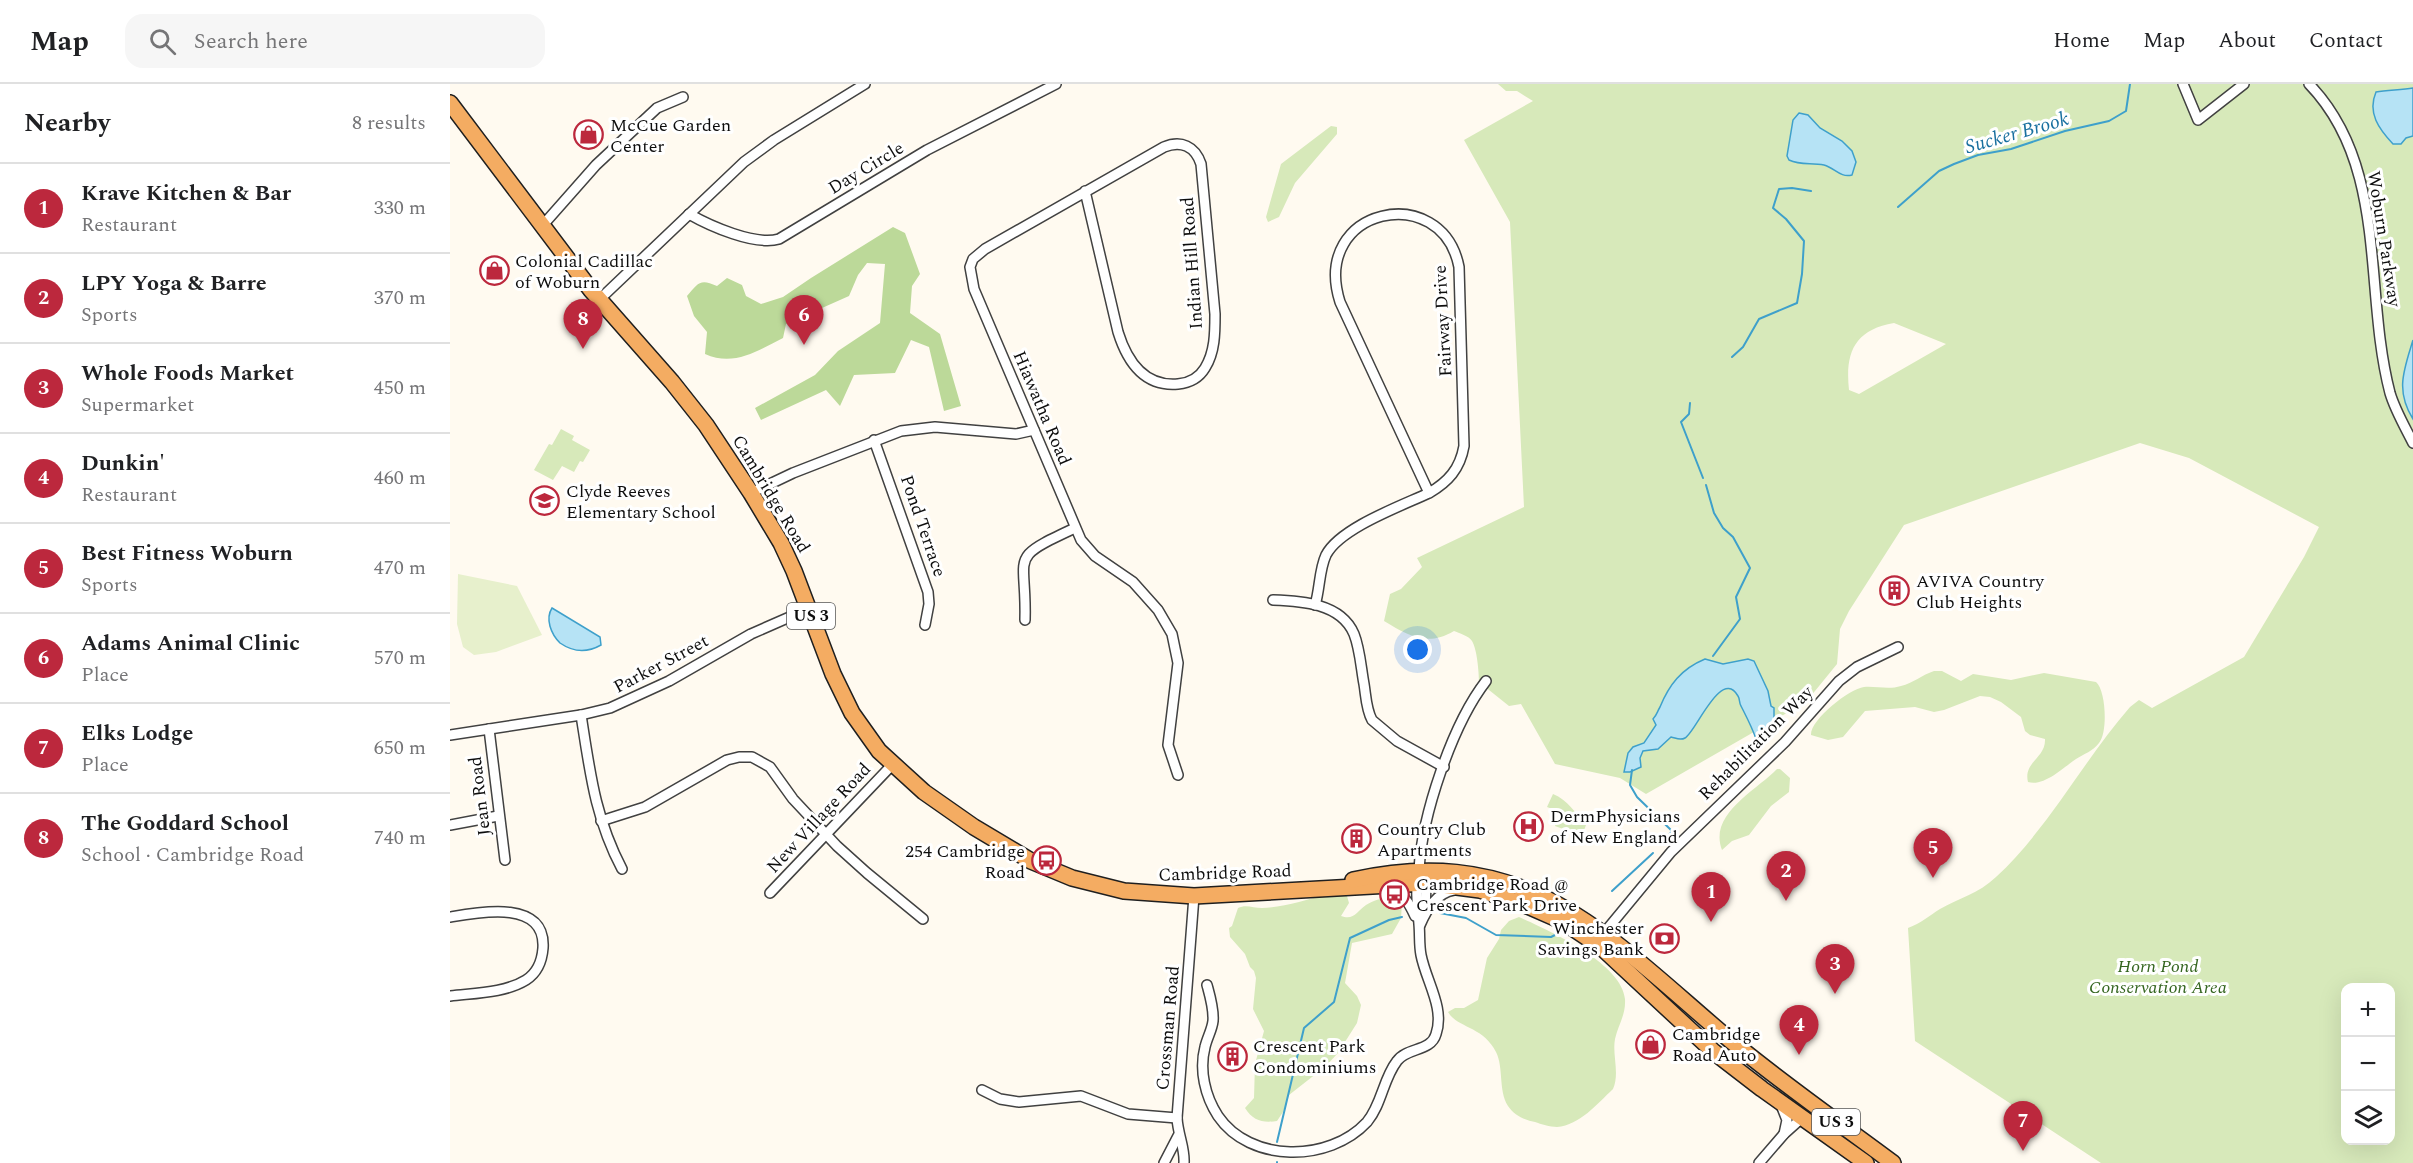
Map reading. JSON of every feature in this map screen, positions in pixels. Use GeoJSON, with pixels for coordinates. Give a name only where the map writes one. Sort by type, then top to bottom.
{"type":"FeatureCollection","features":[{"type":"Feature","properties":{"kind":"highway","name":"Cambridge Road"},"geometry":{"type":"LineString","coordinates":[[450,103],[599,300],[688,400],[751,493],[786,553],[828,663],[848,706],[866,735],[892,765],[924,792],[1015,853],[1081,881],[1124,891],[1194,896],[1381,886],[1454,872],[1515,885],[1564,907],[1639,959],[1779,1080],[1883,1160]]}},
{"type":"Feature","properties":{"kind":"highway"},"geometry":{"type":"LineString","coordinates":[[450,115],[465,123]]}},
{"type":"Feature","properties":{"kind":"highway","name":"Cambridge Road"},"geometry":{"type":"LineString","coordinates":[[1316,889],[1376,875],[1421,879],[1480,890],[1523,904],[1574,928],[1620,963],[1705,1044],[1762,1089]]}},
{"type":"Feature","properties":{"kind":"highway"},"geometry":{"type":"LineString","coordinates":[[1668,1009],[1680,996]]}},
{"type":"Feature","properties":{"kind":"highway","name":"US 3"},"geometry":{"type":"LineString","coordinates":[[1762,1089],[1866,1163]]}},
{"type":"Feature","properties":{"kind":"street"},"geometry":{"type":"LineString","coordinates":[[599,300],[755,153],[865,84]]}},
{"type":"Feature","properties":{"kind":"street","name":"Day Circle"},"geometry":{"type":"LineString","coordinates":[[689,214],[704,222],[756,240],[779,239],[916,156],[1056,84]]}},
{"type":"Feature","properties":{"kind":"street"},"geometry":{"type":"LineString","coordinates":[[2183,84],[2198,120],[2244,84]]}},
{"type":"Feature","properties":{"kind":"street","name":"Woburn Parkway"},"geometry":{"type":"LineString","coordinates":[[2309,84],[2319,93],[2343,131],[2359,171],[2365,197],[2390,393],[2413,443]]}},
{"type":"Feature","properties":{"kind":"street"},"geometry":{"type":"LineString","coordinates":[[543,225],[596,165],[641,123],[663,104],[683,97]]}},
{"type":"Feature","properties":{"kind":"street","name":"Hiawatha Road"},"geometry":{"type":"LineString","coordinates":[[1178,775],[1168,745],[1178,674],[1177,654],[1172,634],[1162,615],[1140,589],[1130,579],[1090,551],[1075,528],[974,290],[970,267],[973,259],[985,249],[1164,147],[1177,144],[1188,146]]}},
{"type":"Feature","properties":{"kind":"street","name":"Indian Hill Road"},"geometry":{"type":"LineString","coordinates":[[1085,191],[1118,332],[1126,354],[1141,373],[1153,381],[1170,385],[1192,381],[1202,373],[1208,362],[1214,345],[1215,324],[1201,164],[1195,152],[1188,146]]}},
{"type":"Feature","properties":{"kind":"street","name":"Fairway Drive"},"geometry":{"type":"LineString","coordinates":[[1315,605],[1322,566],[1335,543],[1348,532],[1429,493],[1443,485],[1460,462],[1464,446],[1459,267],[1450,244],[1434,226],[1408,215],[1385,215],[1365,222],[1346,240],[1336,262],[1336,288],[1340,302],[1429,493]]}},
{"type":"Feature","properties":{"kind":"street"},"geometry":{"type":"LineString","coordinates":[[751,493],[792,473],[901,431],[924,427],[1014,434],[1034,429]]}},
{"type":"Feature","properties":{"kind":"street","name":"Pond Terrace"},"geometry":{"type":"LineString","coordinates":[[874,440],[928,592],[929,604],[925,625]]}},
{"type":"Feature","properties":{"kind":"street"},"geometry":{"type":"LineString","coordinates":[[1025,620],[1026,597],[1022,570],[1024,558],[1035,546],[1075,528]]}},
{"type":"Feature","properties":{"kind":"street"},"geometry":{"type":"LineString","coordinates":[[1273,600],[1297,601],[1315,605],[1339,615],[1353,633],[1369,713],[1373,722],[1397,741],[1443,767]]}},
{"type":"Feature","properties":{"kind":"street","name":"Parker Street"},"geometry":{"type":"LineString","coordinates":[[450,735],[582,715],[610,708],[637,697],[751,634],[808,609]]}},
{"type":"Feature","properties":{"kind":"street","name":"Rehabilitation Way"},"geometry":{"type":"LineString","coordinates":[[1604,933],[1671,852],[1794,732],[1839,681],[1857,667],[1898,647]]}},
{"type":"Feature","properties":{"kind":"street"},"geometry":{"type":"LineString","coordinates":[[1207,985],[1213,1017],[1204,1048],[1203,1071],[1207,1091],[1218,1116],[1240,1141],[1264,1152],[1292,1155],[1323,1151],[1346,1139],[1368,1121],[1391,1070],[1400,1057],[1428,1046],[1436,1037],[1438,1009],[1422,958],[1416,901],[1421,879],[1428,816],[1443,767],[1468,709],[1486,681]]}},
{"type":"Feature","properties":{"kind":"street"},"geometry":{"type":"LineString","coordinates":[[582,715],[594,796],[601,821],[622,869]]}},
{"type":"Feature","properties":{"kind":"street","name":"Jean Road"},"geometry":{"type":"LineString","coordinates":[[489,729],[504,860]]}},
{"type":"Feature","properties":{"kind":"street"},"geometry":{"type":"LineString","coordinates":[[601,821],[636,812],[723,761],[743,756],[756,758],[770,767],[793,799],[825,833],[867,873],[923,919]]}},
{"type":"Feature","properties":{"kind":"street","name":"New Village Road"},"geometry":{"type":"LineString","coordinates":[[770,893],[892,765]]}},
{"type":"Feature","properties":{"kind":"street"},"geometry":{"type":"LineString","coordinates":[[450,825],[498,816]]}},
{"type":"Feature","properties":{"kind":"street"},"geometry":{"type":"LineString","coordinates":[[1421,879],[1424,915]]}},
{"type":"Feature","properties":{"kind":"street"},"geometry":{"type":"LineString","coordinates":[[1381,886],[1392,888],[1402,895],[1420,925]]}},
{"type":"Feature","properties":{"kind":"street"},"geometry":{"type":"LineString","coordinates":[[1420,925],[1433,903],[1448,891],[1480,890]]}},
{"type":"Feature","properties":{"kind":"street","name":"Crossman Road"},"geometry":{"type":"LineString","coordinates":[[1184,1163],[1184,1150],[1178,1136],[1177,1118],[1194,896]]}},
{"type":"Feature","properties":{"kind":"street"},"geometry":{"type":"LineString","coordinates":[[450,917],[496,910],[518,914],[537,926],[542,936],[543,948],[537,969],[523,981],[492,990],[450,996]]}},
{"type":"Feature","properties":{"kind":"street"},"geometry":{"type":"LineString","coordinates":[[1762,1089],[1785,1111],[1787,1120],[1784,1134]]}},
{"type":"Feature","properties":{"kind":"street"},"geometry":{"type":"LineString","coordinates":[[982,1090],[1000,1098],[1019,1102],[1080,1096],[1128,1114],[1177,1118]]}},
{"type":"Feature","properties":{"kind":"street"},"geometry":{"type":"LineString","coordinates":[[1759,1163],[1784,1134],[1803,1117]]}},
{"type":"Feature","properties":{"kind":"street"},"geometry":{"type":"LineString","coordinates":[[1164,1163],[1178,1136]]}},
{"type":"Feature","properties":{"kind":"green space","name":"Horn Pond Conservation Area"},"geometry":{"type":"Polygon","coordinates":[[[1498,84],[2413,84],[2413,1163],[2101,1163],[1915,1041],[1908,928],[1975,892],[1996,877],[2032,838],[2130,707],[2139,700],[2152,708],[2244,657],[2304,557],[2319,527],[2189,458],[2140,443],[1904,525],[1840,629],[1837,664],[1806,702],[1646,794],[1620,778],[1555,764],[1521,704],[1509,706],[1479,682],[1475,649],[1469,638],[1454,631],[1435,638],[1418,638],[1384,621],[1390,594],[1401,589],[1422,567],[1417,558],[1524,507],[1510,222],[1464,140],[1533,101],[1517,91],[1506,91],[1498,84]],[[1894,323],[1880,326],[1870,331],[1855,345],[1849,365],[1849,390],[1859,394],[1946,344],[1894,323]]]}},
{"type":"Feature","properties":{"kind":"green space"},"geometry":{"type":"Polygon","coordinates":[[[1331,126],[1337,127],[1337,134],[1295,183],[1279,217],[1268,222],[1266,217],[1281,164],[1331,126]]]}},
{"type":"Feature","properties":{"kind":"green space"},"geometry":{"type":"Polygon","coordinates":[[[893,227],[905,233],[920,274],[912,286],[910,313],[940,334],[961,406],[944,411],[929,347],[911,340],[895,373],[854,375],[840,406],[826,390],[761,420],[755,408],[815,375],[838,351],[880,323],[885,264],[867,263],[858,275],[849,296],[786,324],[783,338],[755,352],[736,358],[716,358],[705,354],[707,332],[694,316],[687,296],[700,283],[707,282],[717,286],[727,278],[742,285],[746,296],[761,304],[783,297],[893,227]]]}},
{"type":"Feature","properties":{"kind":"green space"},"geometry":{"type":"Polygon","coordinates":[[[561,429],[574,436],[572,440],[590,450],[574,472],[562,466],[553,480],[534,470],[561,429]]]}},
{"type":"Feature","properties":{"kind":"green space"},"geometry":{"type":"Polygon","coordinates":[[[458,574],[517,586],[542,635],[496,652],[474,655],[463,647],[457,624],[458,574]]]}},
{"type":"Feature","properties":{"kind":"green space"},"geometry":{"type":"Polygon","coordinates":[[[1934,671],[1942,671],[1961,681],[1973,674],[2011,680],[2044,673],[2096,682],[2104,702],[2105,721],[2102,738],[2094,748],[2054,775],[2034,783],[2028,782],[2027,775],[2031,765],[2042,751],[2045,739],[2030,735],[2025,731],[2021,717],[1990,697],[1980,696],[1934,712],[1915,707],[1865,711],[1843,737],[1828,740],[1811,735],[1812,729],[1823,714],[1849,693],[1864,687],[1901,686],[1934,671]]]}},
{"type":"Feature","properties":{"kind":"green space"},"geometry":{"type":"Polygon","coordinates":[[[1777,769],[1790,778],[1789,792],[1771,806],[1749,835],[1732,841],[1722,850],[1720,837],[1722,825],[1728,814],[1777,769]]]}},
{"type":"Feature","properties":{"kind":"green space"},"geometry":{"type":"Polygon","coordinates":[[[1553,794],[1567,803],[1586,825],[1582,836],[1555,826],[1560,812],[1547,807],[1553,794]]]}},
{"type":"Feature","properties":{"kind":"green space"},"geometry":{"type":"Polygon","coordinates":[[[1328,894],[1347,896],[1349,903],[1341,916],[1345,917],[1355,915],[1373,901],[1395,898],[1402,903],[1401,918],[1392,934],[1352,943],[1345,983],[1357,996],[1361,1005],[1357,1023],[1338,1053],[1326,1066],[1289,1095],[1277,1121],[1259,1120],[1251,1116],[1245,1108],[1254,1098],[1255,1064],[1264,1031],[1253,1009],[1256,978],[1245,954],[1230,937],[1229,928],[1232,926],[1238,908],[1278,906],[1328,894]]]}},
{"type":"Feature","properties":{"kind":"green space"},"geometry":{"type":"Polygon","coordinates":[[[1519,917],[1582,949],[1598,961],[1621,986],[1625,999],[1623,1015],[1615,1039],[1616,1077],[1613,1089],[1581,1118],[1557,1127],[1523,1118],[1513,1112],[1505,1100],[1500,1065],[1491,1043],[1457,1021],[1448,1012],[1455,1008],[1464,1008],[1478,1000],[1487,958],[1499,939],[1501,930],[1509,921],[1519,917]]]}},
{"type":"Feature","properties":{"kind":"water"},"geometry":{"type":"Polygon","coordinates":[[[2413,88],[2413,136],[2406,138],[2401,144],[2393,144],[2379,126],[2374,114],[2376,92],[2413,88]]]}},
{"type":"Feature","properties":{"kind":"water"},"geometry":{"type":"Polygon","coordinates":[[[1799,113],[1808,115],[1820,128],[1842,141],[1852,151],[1856,162],[1852,175],[1841,174],[1824,165],[1789,160],[1787,156],[1793,120],[1799,113]]]}},
{"type":"Feature","properties":{"kind":"water"},"geometry":{"type":"Polygon","coordinates":[[[2413,340],[2413,419],[2404,399],[2403,380],[2413,340]]]}},
{"type":"Feature","properties":{"kind":"water"},"geometry":{"type":"Polygon","coordinates":[[[552,608],[600,637],[601,645],[580,650],[560,643],[550,626],[549,617],[552,608]]]}},
{"type":"Feature","properties":{"kind":"water"},"geometry":{"type":"Polygon","coordinates":[[[1705,659],[1723,664],[1748,659],[1754,661],[1768,691],[1771,706],[1774,708],[1774,722],[1768,727],[1773,736],[1756,739],[1738,696],[1731,689],[1724,689],[1709,704],[1685,738],[1671,737],[1658,749],[1643,751],[1640,758],[1641,767],[1624,772],[1628,753],[1633,747],[1644,743],[1656,725],[1653,719],[1672,685],[1689,668],[1705,659]]]}},
{"type":"Feature","properties":{"kind":"waterway","name":"Sucker Brook"},"geometry":{"type":"LineString","coordinates":[[1898,207],[1939,171],[1954,164],[1978,155],[2011,149],[2065,131],[2109,121],[2126,111],[2130,84]]}},
{"type":"Feature","properties":{"kind":"waterway","name":"Sucker Brook"},"geometry":{"type":"LineString","coordinates":[[1732,357],[1743,347],[1759,319],[1797,303],[1804,241],[1786,219],[1773,208],[1779,189],[1792,188],[1811,191]]}},
{"type":"Feature","properties":{"kind":"waterway","name":"Sucker Brook"},"geometry":{"type":"LineString","coordinates":[[1690,403],[1689,414],[1681,422],[1703,478]]}},
{"type":"Feature","properties":{"kind":"waterway","name":"Sucker Brook"},"geometry":{"type":"LineString","coordinates":[[1706,485],[1714,513],[1723,528],[1733,537],[1750,568],[1736,597],[1740,619],[1713,656]]}},
{"type":"Feature","properties":{"kind":"waterway","name":"Sucker Brook"},"geometry":{"type":"LineString","coordinates":[[1632,770],[1630,785],[1637,797],[1672,831],[1664,841]]}},
{"type":"Feature","properties":{"kind":"waterway","name":"Sucker Brook"},"geometry":{"type":"LineString","coordinates":[[1612,891],[1653,853]]}},
{"type":"Feature","properties":{"kind":"waterway","name":"Sucker Brook"},"geometry":{"type":"LineString","coordinates":[[1440,913],[1466,918],[1496,935],[1551,937],[1557,934]]}},
{"type":"Feature","properties":{"kind":"waterway","name":"Sucker Brook"},"geometry":{"type":"LineString","coordinates":[[1277,1142],[1304,1028],[1334,1002],[1350,938],[1389,920],[1402,917]]}},
{"type":"Feature","properties":{"kind":"place","name":"McCue Garden Center"},"geometry":{"type":"Point","coordinates":[589,135]}},
{"type":"Feature","properties":{"kind":"place","name":"Colonial Cadillac of Woburn"},"geometry":{"type":"Point","coordinates":[494,271]}},
{"type":"Feature","properties":{"kind":"place","name":"Adams Animal Clinic"},"geometry":{"type":"Point","coordinates":[804,345]}},
{"type":"Feature","properties":{"kind":"place","name":"The Goddard School"},"geometry":{"type":"Point","coordinates":[583,349]}},
{"type":"Feature","properties":{"kind":"place","name":"Clyde Reeves Elementary School"},"geometry":{"type":"Point","coordinates":[545,501]}},
{"type":"Feature","properties":{"kind":"place","name":"AVIVA Country Club Heights"},"geometry":{"type":"Point","coordinates":[1895,591]}},
{"type":"Feature","properties":{"kind":"place","name":"DermPhysicians of New England"},"geometry":{"type":"Point","coordinates":[1529,826]}},
{"type":"Feature","properties":{"kind":"place","name":"Country Club Apartments"},"geometry":{"type":"Point","coordinates":[1356,839]}},
{"type":"Feature","properties":{"kind":"place","name":"254 Cambridge Road"},"geometry":{"type":"Point","coordinates":[1046,861]}},
{"type":"Feature","properties":{"kind":"place","name":"Best Fitness Woburn"},"geometry":{"type":"Point","coordinates":[1933,878]}},
{"type":"Feature","properties":{"kind":"place","name":"Cambridge Road @ Crescent Park Drive"},"geometry":{"type":"Point","coordinates":[1395,894]}},
{"type":"Feature","properties":{"kind":"place","name":"LPY Yoga & Barre"},"geometry":{"type":"Point","coordinates":[1786,901]}},
{"type":"Feature","properties":{"kind":"place","name":"Krave Kitchen & Bar"},"geometry":{"type":"Point","coordinates":[1711,922]}},
{"type":"Feature","properties":{"kind":"place","name":"Winchester Savings Bank"},"geometry":{"type":"Point","coordinates":[1665,938]}},
{"type":"Feature","properties":{"kind":"place","name":"Whole Foods Market"},"geometry":{"type":"Point","coordinates":[1835,994]}},
{"type":"Feature","properties":{"kind":"place","name":"Cambridge Road Auto"},"geometry":{"type":"Point","coordinates":[1651,1044]}},
{"type":"Feature","properties":{"kind":"place","name":"Dunkin'"},"geometry":{"type":"Point","coordinates":[1799,1055]}},
{"type":"Feature","properties":{"kind":"place","name":"Crescent Park Condominiums"},"geometry":{"type":"Point","coordinates":[1232,1056]}},
{"type":"Feature","properties":{"kind":"place","name":"Elks Lodge"},"geometry":{"type":"Point","coordinates":[2023,1151]}}]}
